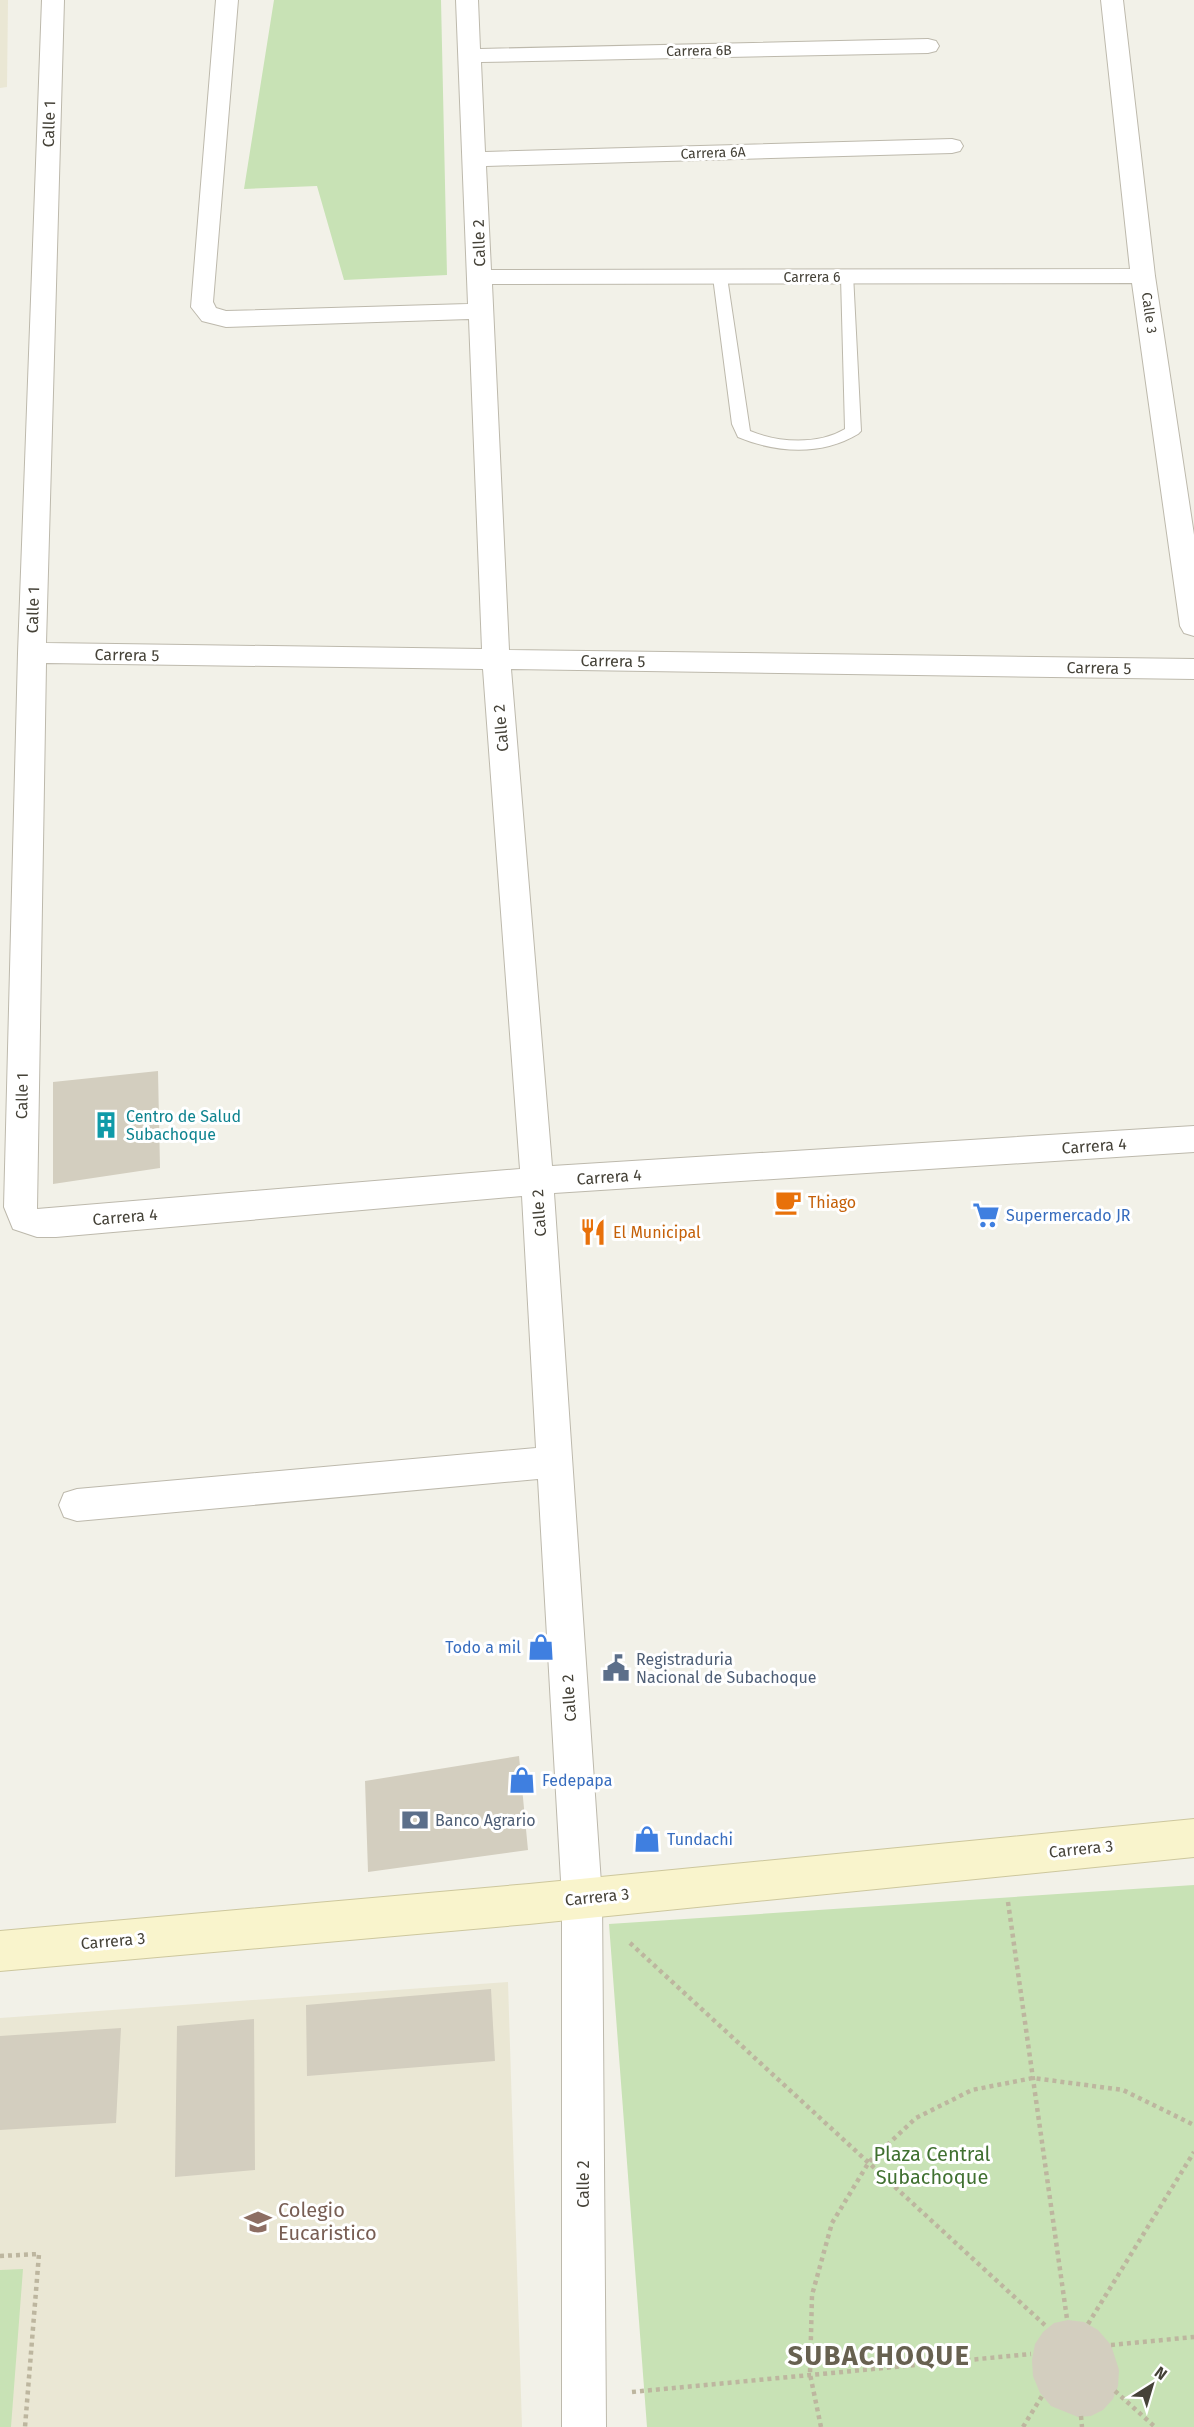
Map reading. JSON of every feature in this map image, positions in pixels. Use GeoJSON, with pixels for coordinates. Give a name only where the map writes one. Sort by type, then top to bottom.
{"type":"FeatureCollection","features":[{"type":"Feature","properties":{"kind":"street","name":"Calle 1"},"geometry":{"type":"LineString","coordinates":[[25,1219],[20,1208],[20,1192],[32,654],[53,0]]}},
{"type":"Feature","properties":{"kind":"street"},"geometry":{"type":"LineString","coordinates":[[227,0],[201,302],[203,311],[212,318],[226,319],[481,311]]}},
{"type":"Feature","properties":{"kind":"street","name":"Calle 2"},"geometry":{"type":"LineString","coordinates":[[467,0],[496,660],[537,1181],[582,1898],[584,2412]]}},
{"type":"Feature","properties":{"kind":"street","name":"Calle 3"},"geometry":{"type":"LineString","coordinates":[[1113,0],[1143,276],[1194,626]]}},
{"type":"Feature","properties":{"kind":"street","name":"Carrera 6B"},"geometry":{"type":"LineString","coordinates":[[470,56],[928,46]]}},
{"type":"Feature","properties":{"kind":"street","name":"Carrera 6A"},"geometry":{"type":"LineString","coordinates":[[475,159],[952,146]]}},
{"type":"Feature","properties":{"kind":"street","name":"Carrera 6"},"geometry":{"type":"LineString","coordinates":[[480,277],[1143,276]]}},
{"type":"Feature","properties":{"kind":"street","name":"Carrera 5"},"geometry":{"type":"LineString","coordinates":[[32,654],[1194,669]]}},
{"type":"Feature","properties":{"kind":"street","name":"Carrera 4"},"geometry":{"type":"LineString","coordinates":[[25,1219],[37,1223],[56,1223],[537,1181],[1194,1139]]}},
{"type":"Feature","properties":{"kind":"street"},"geometry":{"type":"LineString","coordinates":[[77,1505],[555,1462]]}},
{"type":"Feature","properties":{"kind":"street","name":"Carrera 3"},"geometry":{"type":"LineString","coordinates":[[0,1951],[582,1898],[1194,1838]]}},
{"type":"Feature","properties":{"kind":"lane"},"geometry":{"type":"LineString","coordinates":[[720,277],[740,424],[743,434],[766,443],[832,442],[853,430],[848,277]]}},
{"type":"Feature","properties":{"kind":"path"},"geometry":{"type":"LineString","coordinates":[[1002,1857],[1068,2319]]}},
{"type":"Feature","properties":{"kind":"path"},"geometry":{"type":"LineString","coordinates":[[582,1898],[1047,2327]]}},
{"type":"Feature","properties":{"kind":"path"},"geometry":{"type":"LineString","coordinates":[[821,2427],[810,2374],[812,2295],[832,2223],[869,2163],[916,2118],[972,2090],[1034,2078],[1123,2090],[1194,2125]]}},
{"type":"Feature","properties":{"kind":"path"},"geometry":{"type":"LineString","coordinates":[[1088,2324],[1194,2152]]}},
{"type":"Feature","properties":{"kind":"path"},"geometry":{"type":"LineString","coordinates":[[0,2256],[39,2254],[25,2427]]}},
{"type":"Feature","properties":{"kind":"path"},"geometry":{"type":"LineString","coordinates":[[1111,2345],[1194,2337]]}},
{"type":"Feature","properties":{"kind":"path"},"geometry":{"type":"LineString","coordinates":[[584,2412],[810,2374],[1031,2354]]}},
{"type":"Feature","properties":{"kind":"path"},"geometry":{"type":"LineString","coordinates":[[1115,2391],[1155,2427]]}},
{"type":"Feature","properties":{"kind":"path"},"geometry":{"type":"LineString","coordinates":[[1023,2427],[1042,2396]]}},
{"type":"Feature","properties":{"kind":"path"},"geometry":{"type":"LineString","coordinates":[[1081,2416],[1082,2427]]}},
{"type":"Feature","properties":{"kind":"shaded area"},"geometry":{"type":"Polygon","coordinates":[[[0,0],[8,0],[7,87],[0,88],[0,0]]]}},
{"type":"Feature","properties":{"kind":"shaded area","name":"Colegio Eucaristico"},"geometry":{"type":"Polygon","coordinates":[[[508,1982],[522,2427],[0,2427],[0,2018],[508,1982]]]}},
{"type":"Feature","properties":{"kind":"green space"},"geometry":{"type":"Polygon","coordinates":[[[274,0],[441,0],[447,275],[344,280],[317,186],[244,189],[274,0]]]}},
{"type":"Feature","properties":{"kind":"green space","name":"Plaza Central Subachoque"},"geometry":{"type":"Polygon","coordinates":[[[1194,1885],[1194,2427],[647,2427],[609,1924],[1194,1885]]]}},
{"type":"Feature","properties":{"kind":"green space"},"geometry":{"type":"Polygon","coordinates":[[[23,2269],[11,2427],[0,2427],[0,2270],[23,2269]]]}},
{"type":"Feature","properties":{"kind":"building","name":"Centro de Salud Subachoque"},"geometry":{"type":"Polygon","coordinates":[[[158,1071],[160,1168],[53,1184],[53,1082],[158,1071]]]}},
{"type":"Feature","properties":{"kind":"building","name":"Banco Agrario"},"geometry":{"type":"Polygon","coordinates":[[[519,1756],[528,1850],[368,1872],[365,1781],[519,1756]]]}},
{"type":"Feature","properties":{"kind":"building"},"geometry":{"type":"Polygon","coordinates":[[[491,1989],[495,2061],[307,2076],[306,2005],[491,1989]]]}},
{"type":"Feature","properties":{"kind":"building"},"geometry":{"type":"Polygon","coordinates":[[[254,2019],[255,2170],[175,2177],[177,2026],[254,2019]]]}},
{"type":"Feature","properties":{"kind":"building"},"geometry":{"type":"Polygon","coordinates":[[[121,2028],[116,2123],[0,2130],[0,2036],[121,2028]]]}},
{"type":"Feature","properties":{"kind":"building"},"geometry":{"type":"Polygon","coordinates":[[[1068,2320],[1084,2322],[1098,2330],[1111,2345],[1119,2370],[1118,2386],[1113,2399],[1103,2410],[1091,2416],[1078,2417],[1051,2406],[1040,2393],[1033,2376],[1032,2360],[1035,2344],[1043,2332],[1054,2323],[1068,2320]]]}},
{"type":"Feature","properties":{"kind":"place","name":"Centro de Salud Subachoque"},"geometry":{"type":"Point","coordinates":[106,1125]}},
{"type":"Feature","properties":{"kind":"place","name":"Thiago"},"geometry":{"type":"Point","coordinates":[788,1202]}},
{"type":"Feature","properties":{"kind":"place","name":"Supermercado JR"},"geometry":{"type":"Point","coordinates":[986,1215]}},
{"type":"Feature","properties":{"kind":"place","name":"El Municipal"},"geometry":{"type":"Point","coordinates":[593,1232]}},
{"type":"Feature","properties":{"kind":"place","name":"Todo a mil"},"geometry":{"type":"Point","coordinates":[541,1647]}},
{"type":"Feature","properties":{"kind":"place","name":"Registraduria Nacional de Subachoque"},"geometry":{"type":"Point","coordinates":[616,1668]}},
{"type":"Feature","properties":{"kind":"place","name":"Fedepapa"},"geometry":{"type":"Point","coordinates":[522,1780]}},
{"type":"Feature","properties":{"kind":"place","name":"Banco Agrario"},"geometry":{"type":"Point","coordinates":[415,1820]}},
{"type":"Feature","properties":{"kind":"place","name":"Tundachi"},"geometry":{"type":"Point","coordinates":[647,1839]}},
{"type":"Feature","properties":{"kind":"place","name":"Colegio Eucaristico"},"geometry":{"type":"Point","coordinates":[258,2222]}},
{"type":"Feature","properties":{"kind":"district","name":"SUBACHOQUE"},"geometry":{"type":"Point","coordinates":[879,2356]}}]}
